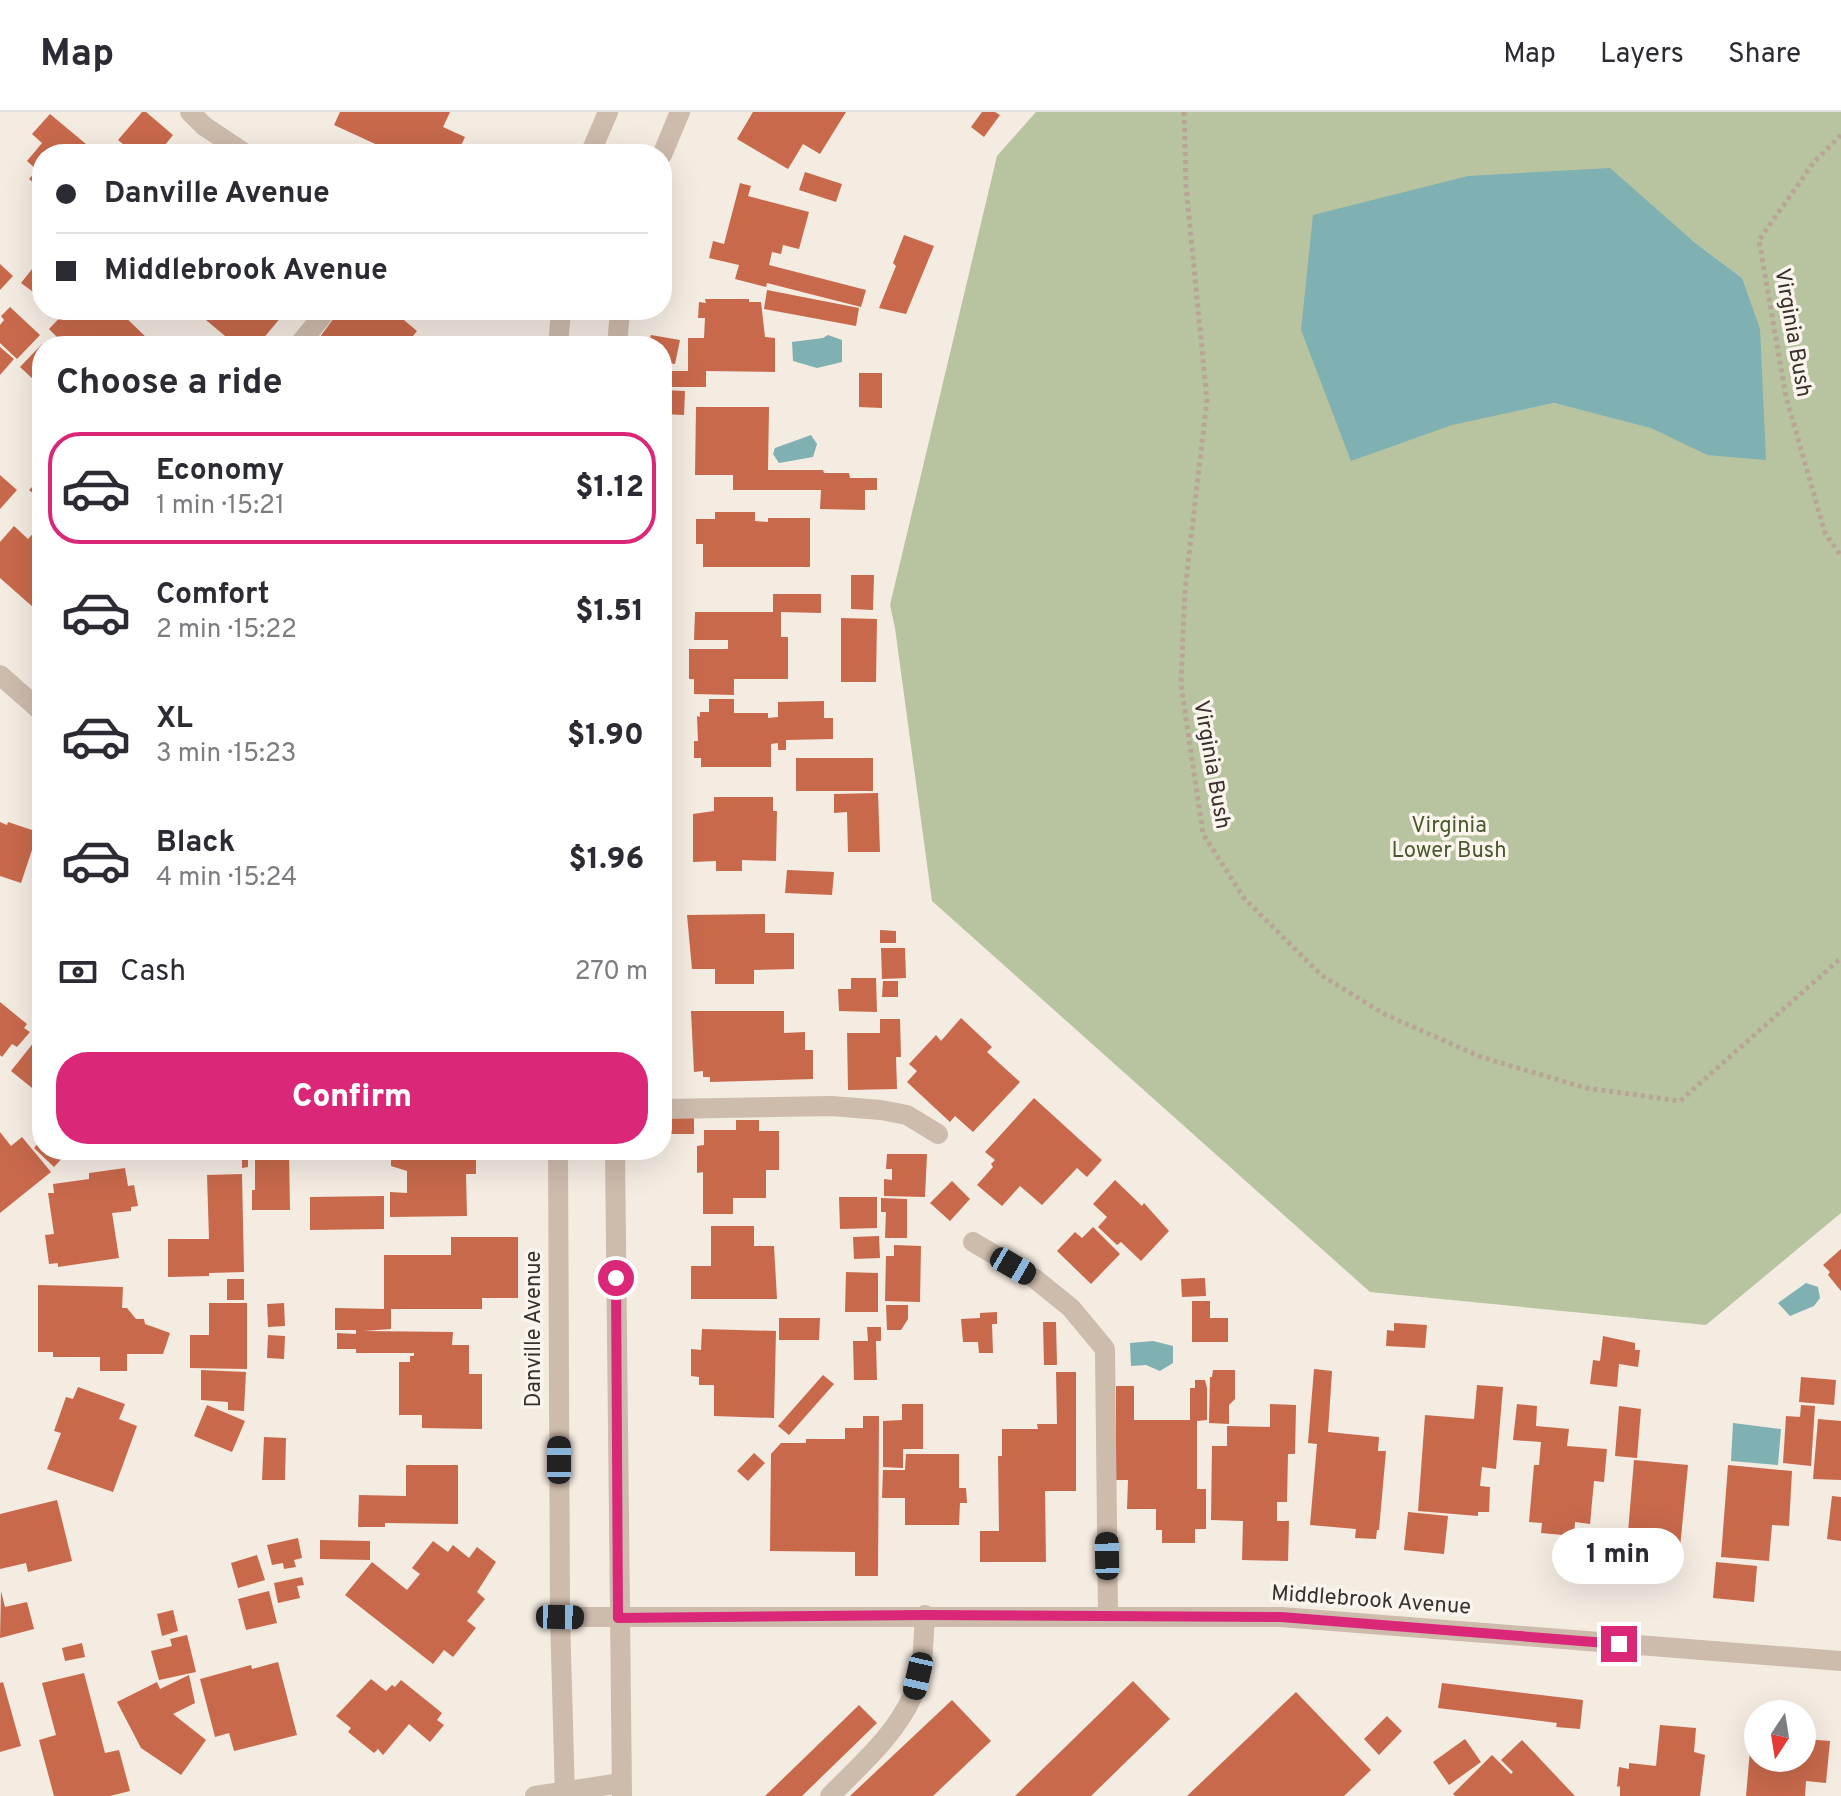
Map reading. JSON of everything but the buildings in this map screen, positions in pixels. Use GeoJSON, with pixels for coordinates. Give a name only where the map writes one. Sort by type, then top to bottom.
{"type":"FeatureCollection","features":[{"type":"Feature","properties":{"kind":"street"},"geometry":{"type":"LineString","coordinates":[[190,112],[204,126],[231,144]]}},
{"type":"Feature","properties":{"kind":"street"},"geometry":{"type":"LineString","coordinates":[[594,144],[608,112]]}},
{"type":"Feature","properties":{"kind":"street"},"geometry":{"type":"LineString","coordinates":[[667,144],[680,112]]}},
{"type":"Feature","properties":{"kind":"street"},"geometry":{"type":"LineString","coordinates":[[306,336],[319,320]]}},
{"type":"Feature","properties":{"kind":"street"},"geometry":{"type":"LineString","coordinates":[[0,675],[32,703]]}},
{"type":"Feature","properties":{"kind":"street"},"geometry":{"type":"LineString","coordinates":[[672,1109],[831,1106],[881,1110],[907,1115],[938,1134]]}},
{"type":"Feature","properties":{"kind":"street","name":"Danville Avenue"},"geometry":{"type":"LineString","coordinates":[[558,1160],[560,1617],[565,1794]]}},
{"type":"Feature","properties":{"kind":"street"},"geometry":{"type":"LineString","coordinates":[[535,1796],[621,1789],[615,1160]]}},
{"type":"Feature","properties":{"kind":"street"},"geometry":{"type":"LineString","coordinates":[[973,1242],[1034,1278],[1071,1308],[1105,1349],[1108,1616]]}},
{"type":"Feature","properties":{"kind":"street"},"geometry":{"type":"LineString","coordinates":[[830,1796],[892,1732],[914,1694],[922,1659],[925,1615]]}},
{"type":"Feature","properties":{"kind":"street","name":"Middlebrook Avenue"},"geometry":{"type":"LineString","coordinates":[[560,1617],[1281,1617],[1841,1661]]}},
{"type":"Feature","properties":{"kind":"path","name":"Virginia Bush"},"geometry":{"type":"LineString","coordinates":[[1184,112],[1186,186],[1207,400],[1185,590],[1181,684],[1203,834],[1244,898],[1321,975],[1384,1014],[1481,1057],[1586,1088],[1680,1101],[1841,958]]}},
{"type":"Feature","properties":{"kind":"path","name":"Virginia Bush"},"geometry":{"type":"LineString","coordinates":[[1841,135],[1814,162],[1759,240],[1786,397],[1825,533],[1841,556]]}},
{"type":"Feature","properties":{"kind":"green space","name":"Virginia Lower Bush"},"geometry":{"type":"Polygon","coordinates":[[[1036,112],[1841,112],[1841,1213],[1706,1325],[1370,1292],[932,901],[890,605],[997,156],[1036,112]],[[1694,242],[1351,460],[1452,424],[1554,403],[1651,427],[1707,455],[1742,278],[1694,242]]]}},
{"type":"Feature","properties":{"kind":"water"},"geometry":{"type":"Polygon","coordinates":[[[1610,168],[1694,242],[1742,278],[1760,329],[1766,460],[1707,455],[1651,428],[1554,403],[1452,425],[1351,461],[1301,330],[1313,215],[1468,176],[1610,168]]]}},
{"type":"Feature","properties":{"kind":"water"},"geometry":{"type":"Polygon","coordinates":[[[828,335],[842,340],[842,362],[817,368],[793,361],[792,342],[828,335]]]}},
{"type":"Feature","properties":{"kind":"water"},"geometry":{"type":"Polygon","coordinates":[[[811,435],[817,444],[813,457],[779,463],[773,454],[775,448],[811,435]]]}},
{"type":"Feature","properties":{"kind":"water"},"geometry":{"type":"Polygon","coordinates":[[[1806,1283],[1818,1287],[1820,1298],[1814,1306],[1790,1316],[1778,1303],[1806,1283]]]}},
{"type":"Feature","properties":{"kind":"water"},"geometry":{"type":"Polygon","coordinates":[[[1153,1341],[1173,1346],[1173,1363],[1160,1371],[1146,1365],[1131,1366],[1130,1343],[1153,1341]]]}},
{"type":"Feature","properties":{"kind":"water"},"geometry":{"type":"Polygon","coordinates":[[[1733,1423],[1781,1429],[1778,1465],[1731,1461],[1733,1423]]]}},
{"type":"Feature","properties":{"kind":"route"},"geometry":{"type":"LineString","coordinates":[[616,1278],[618,1618],[925,1615],[1281,1617],[1619,1644]]}}]}
